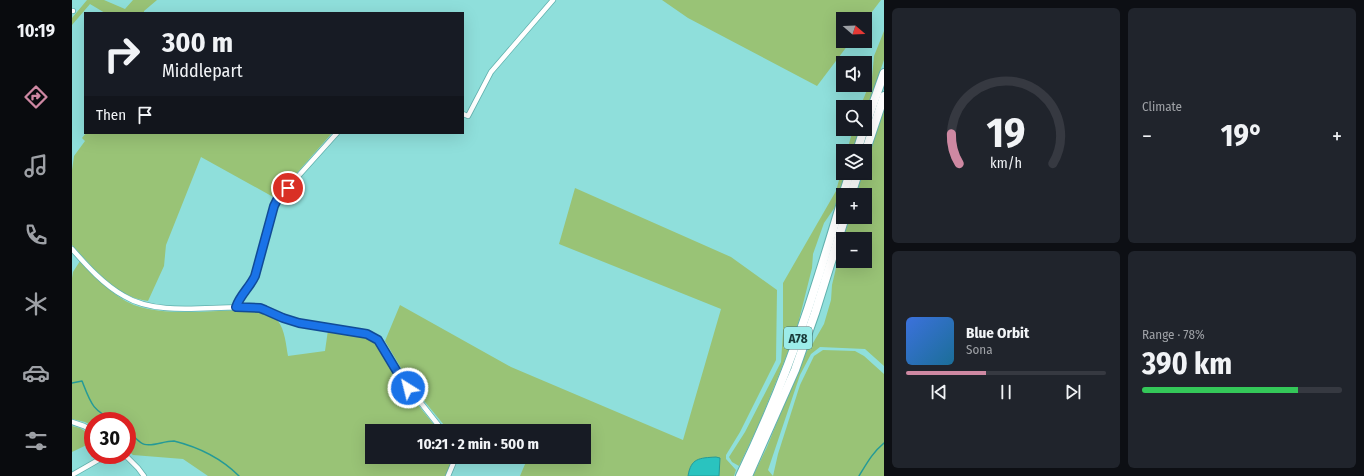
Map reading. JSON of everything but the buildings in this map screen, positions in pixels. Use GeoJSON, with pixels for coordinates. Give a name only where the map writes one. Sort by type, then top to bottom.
{"type":"FeatureCollection","features":[{"type":"Feature","properties":{"kind":"highway"},"geometry":{"type":"LineString","coordinates":[[872,108],[884,73]]}},
{"type":"Feature","properties":{"kind":"highway"},"geometry":{"type":"LineString","coordinates":[[868,144],[884,96]]}},
{"type":"Feature","properties":{"kind":"highway","name":"A78"},"geometry":{"type":"LineString","coordinates":[[740,476],[770,409],[808,311],[836,218]]}},
{"type":"Feature","properties":{"kind":"highway","name":"A78"},"geometry":{"type":"LineString","coordinates":[[748,476],[795,370],[815,313],[843,224]]}},
{"type":"Feature","properties":{"kind":"street"},"geometry":{"type":"LineString","coordinates":[[466,115],[491,72],[553,0]]}},
{"type":"Feature","properties":{"kind":"street"},"geometry":{"type":"LineString","coordinates":[[236,307],[239,298],[252,283],[255,276],[276,202],[336,134]]}},
{"type":"Feature","properties":{"kind":"street"},"geometry":{"type":"LineString","coordinates":[[72,249],[107,283],[124,296],[134,301],[156,307],[236,307],[265,310],[299,323],[367,334],[378,340],[399,375],[438,424]]}},
{"type":"Feature","properties":{"kind":"street"},"geometry":{"type":"LineString","coordinates":[[72,422],[84,426]]}},
{"type":"Feature","properties":{"kind":"street"},"geometry":{"type":"LineString","coordinates":[[72,475],[91,464]]}},
{"type":"Feature","properties":{"kind":"street"},"geometry":{"type":"LineString","coordinates":[[134,464],[144,476]]}},
{"type":"Feature","properties":{"kind":"street"},"geometry":{"type":"LineString","coordinates":[[448,476],[453,464]]}},
{"type":"Feature","properties":{"kind":"green space"},"geometry":{"type":"Polygon","coordinates":[[[87,0],[104,0],[125,9],[133,0],[157,0],[144,12],[103,12],[90,4],[72,25],[72,18],[87,0]]]}},
{"type":"Feature","properties":{"kind":"green space"},"geometry":{"type":"Polygon","coordinates":[[[662,0],[881,0],[872,12],[836,12],[836,48],[846,48],[840,56],[836,56],[836,61],[817,86],[688,18],[662,0]]]}},
{"type":"Feature","properties":{"kind":"green space"},"geometry":{"type":"Polygon","coordinates":[[[884,31],[884,60],[870,100],[863,100],[866,92],[872,92],[874,56],[884,31]]]}},
{"type":"Feature","properties":{"kind":"green space"},"geometry":{"type":"Polygon","coordinates":[[[884,109],[884,366],[865,349],[820,347],[811,354],[800,375],[768,470],[773,476],[753,476],[767,447],[804,355],[824,324],[831,300],[832,285],[836,268],[872,268],[872,232],[845,232],[848,224],[872,224],[872,188],[858,188],[861,180],[872,180],[872,146],[884,109]]]}},
{"type":"Feature","properties":{"kind":"green space"},"geometry":{"type":"Polygon","coordinates":[[[85,134],[331,134],[275,198],[201,157],[166,245],[164,266],[148,301],[132,297],[114,287],[99,274],[72,245],[72,170],[74,156],[85,141],[82,138],[85,134]]]}},
{"type":"Feature","properties":{"kind":"green space"},"geometry":{"type":"Polygon","coordinates":[[[851,136],[857,136],[855,144],[849,144],[851,136]]]}},
{"type":"Feature","properties":{"kind":"green space"},"geometry":{"type":"Polygon","coordinates":[[[839,180],[844,180],[841,188],[837,188],[839,180]]]}},
{"type":"Feature","properties":{"kind":"green space"},"geometry":{"type":"Polygon","coordinates":[[[575,188],[731,257],[777,290],[776,360],[740,432],[726,455],[726,459],[736,470],[734,476],[719,476],[720,458],[688,476],[520,476],[525,464],[591,464],[591,424],[443,424],[411,385],[385,341],[400,305],[511,367],[683,440],[721,309],[559,244],[575,188]]]}},
{"type":"Feature","properties":{"kind":"green space"},"geometry":{"type":"Polygon","coordinates":[[[836,191],[835,207],[824,223],[813,254],[812,268],[796,332],[759,424],[739,466],[732,462],[729,457],[745,432],[781,362],[783,332],[783,283],[836,191]]]}},
{"type":"Feature","properties":{"kind":"green space"},"geometry":{"type":"Polygon","coordinates":[[[80,261],[111,291],[126,301],[141,307],[172,312],[240,310],[263,313],[272,316],[278,321],[282,329],[288,356],[325,351],[328,330],[361,335],[373,340],[378,344],[402,385],[433,424],[365,424],[365,464],[452,464],[449,471],[445,476],[208,476],[183,459],[136,455],[136,412],[84,412],[84,422],[72,419],[73,272],[80,261]]]}},
{"type":"Feature","properties":{"kind":"green space"},"geometry":{"type":"Polygon","coordinates":[[[823,350],[855,351],[864,356],[884,374],[884,476],[773,476],[778,454],[800,385],[814,356],[823,350]]]}},
{"type":"Feature","properties":{"kind":"green space"},"geometry":{"type":"Polygon","coordinates":[[[72,426],[84,430],[84,446],[72,452],[72,426]]]}},
{"type":"Feature","properties":{"kind":"water"},"geometry":{"type":"Polygon","coordinates":[[[720,458],[719,476],[688,476],[689,470],[694,462],[700,459],[720,458]]]}},
{"type":"Feature","properties":{"kind":"waterway"},"geometry":{"type":"LineString","coordinates":[[72,383],[82,381],[90,401],[100,412]]}},
{"type":"Feature","properties":{"kind":"waterway"},"geometry":{"type":"LineString","coordinates":[[136,438],[145,445],[174,441],[192,446],[225,464],[239,476]]}},
{"type":"Feature","properties":{"kind":"waterway"},"geometry":{"type":"LineString","coordinates":[[859,476],[873,454],[884,443]]}},
{"type":"Feature","properties":{"kind":"route"},"geometry":{"type":"LineString","coordinates":[[288,188],[278,198],[274,206],[255,276],[252,283],[239,298],[236,307],[260,308],[299,323],[367,334],[378,340],[408,388]]}}]}
